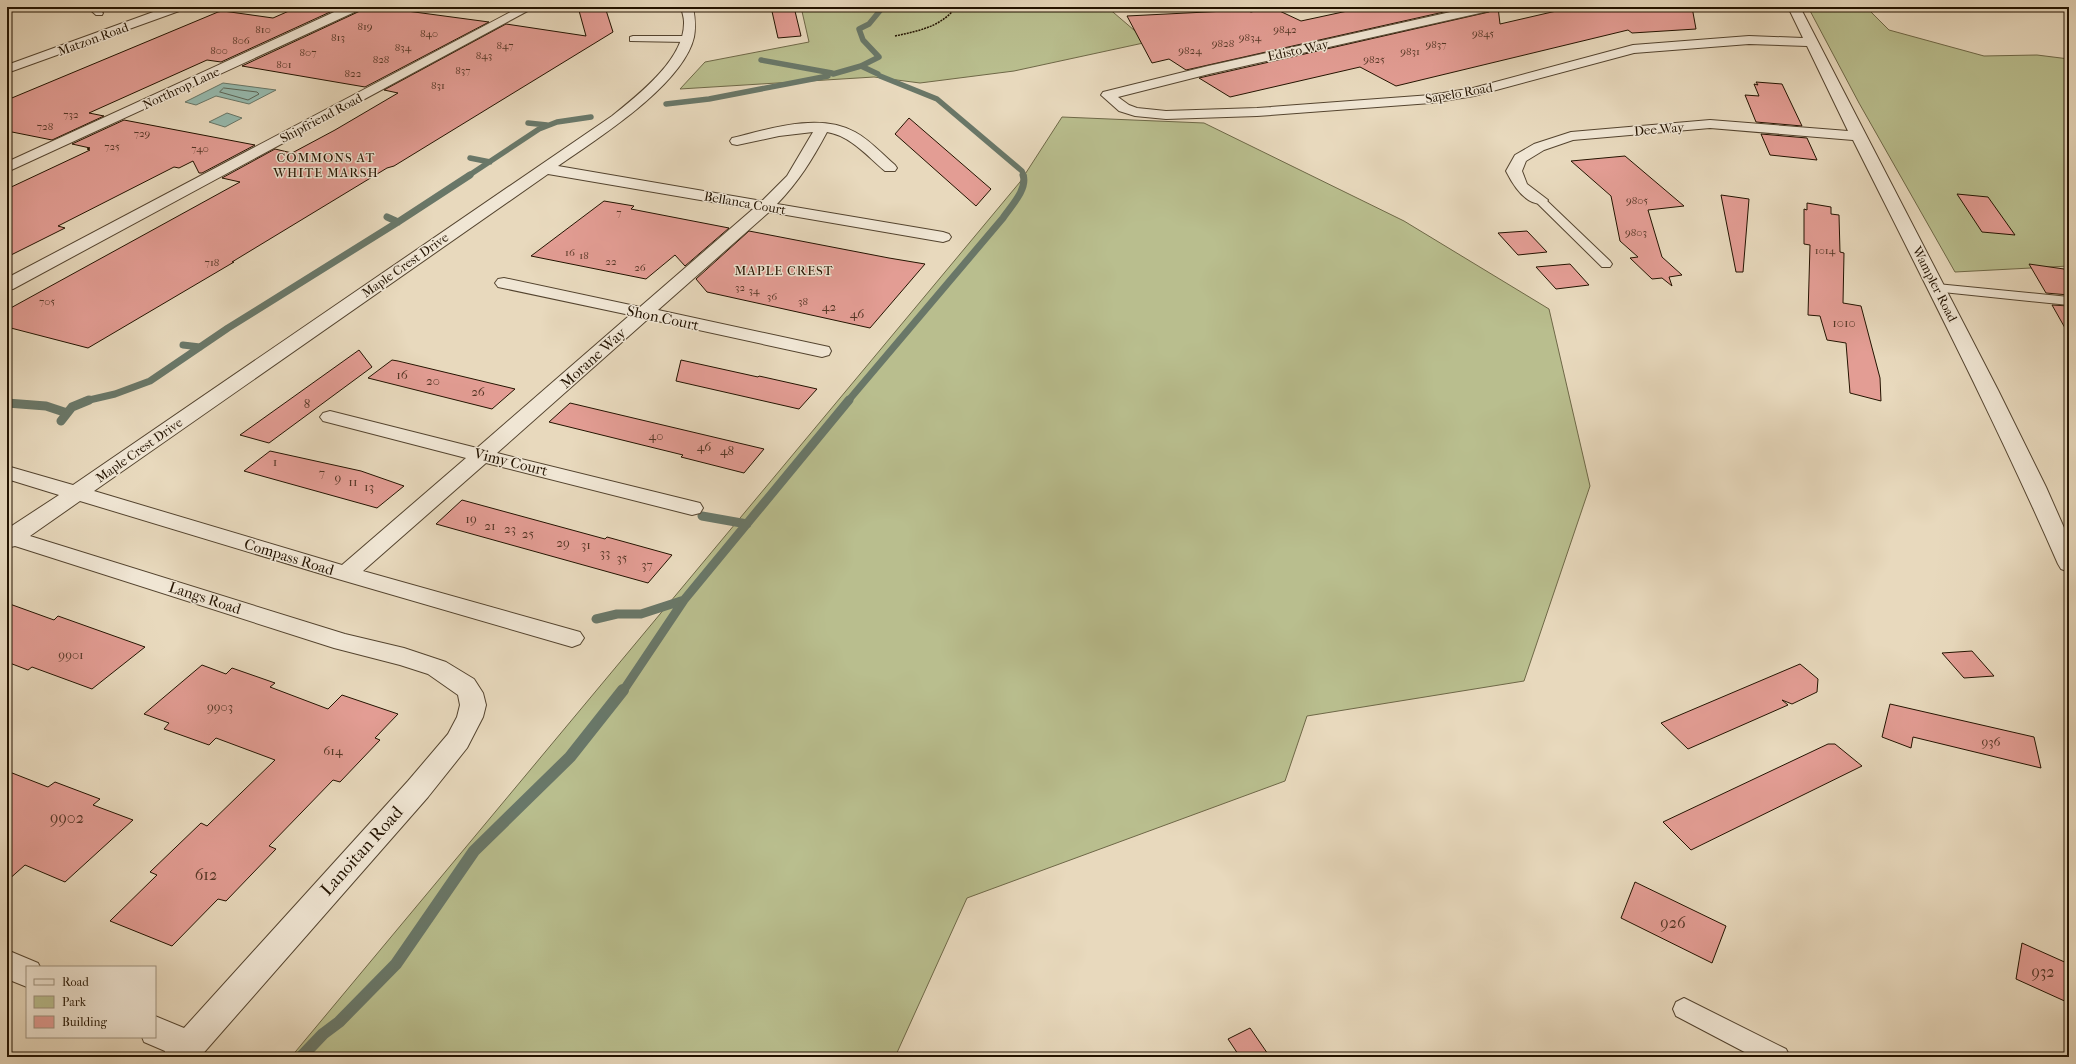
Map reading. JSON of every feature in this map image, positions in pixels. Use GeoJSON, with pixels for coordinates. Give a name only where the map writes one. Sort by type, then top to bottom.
{"type":"FeatureCollection","features":[{"type":"Feature","properties":{"kind":"street","name":"Matzon Road"},"geometry":{"type":"LineString","coordinates":[[9,67],[178,7]]}},
{"type":"Feature","properties":{"kind":"street","name":"Northrop Lane"},"geometry":{"type":"LineString","coordinates":[[7,168],[354,7]]}},
{"type":"Feature","properties":{"kind":"street","name":"Shipfriend Road"},"geometry":{"type":"LineString","coordinates":[[7,285],[529,7]]}},
{"type":"Feature","properties":{"kind":"street","name":"Maple Crest Drive"},"geometry":{"type":"LineString","coordinates":[[8,538],[79,493],[411,261],[547,169],[638,102],[672,68],[683,50],[688,31],[689,12],[686,7]]}},
{"type":"Feature","properties":{"kind":"street","name":"Edisto Way"},"geometry":{"type":"LineString","coordinates":[[1108,95],[1216,68],[1489,7]]}},
{"type":"Feature","properties":{"kind":"street","name":"Wampler Road"},"geometry":{"type":"LineString","coordinates":[[1794,7],[1858,136],[1937,288],[2028,473],[2069,564]]}},
{"type":"Feature","properties":{"kind":"street","name":"Sapelo Road"},"geometry":{"type":"LineString","coordinates":[[1108,95],[1124,108],[1135,112],[1166,115],[1257,112],[1423,100],[1474,92],[1633,49],[1741,40],[1811,42]]}},
{"type":"Feature","properties":{"kind":"street","name":"Dee Way"},"geometry":{"type":"LineString","coordinates":[[1540,200],[1521,186],[1514,171],[1520,158],[1539,146],[1571,136],[1710,124],[1751,126],[1858,136]]}},
{"type":"Feature","properties":{"kind":"street"},"geometry":{"type":"LineString","coordinates":[[737,141],[804,129],[822,128],[850,135],[890,168]]}},
{"type":"Feature","properties":{"kind":"street","name":"Morane Way"},"geometry":{"type":"LineString","coordinates":[[346,574],[765,207],[792,179],[805,160],[822,128]]}},
{"type":"Feature","properties":{"kind":"street","name":"Bellanca Court"},"geometry":{"type":"LineString","coordinates":[[547,169],[942,237]]}},
{"type":"Feature","properties":{"kind":"street","name":"Shon Court"},"geometry":{"type":"LineString","coordinates":[[504,283],[643,314],[822,351]]}},
{"type":"Feature","properties":{"kind":"street","name":"Vimy Court"},"geometry":{"type":"LineString","coordinates":[[330,417],[692,508]]}},
{"type":"Feature","properties":{"kind":"street","name":"Compass Road"},"geometry":{"type":"LineString","coordinates":[[7,472],[346,574],[572,638]]}},
{"type":"Feature","properties":{"kind":"street","name":"Langs Road"},"geometry":{"type":"LineString","coordinates":[[8,538],[344,642],[404,657]]}},
{"type":"Feature","properties":{"kind":"street","name":"Lanoitan Road"},"geometry":{"type":"LineString","coordinates":[[184,1052],[361,851],[418,789],[458,741],[467,725],[473,705],[470,693],[465,686],[437,668],[404,657]]}},
{"type":"Feature","properties":{"kind":"street"},"geometry":{"type":"LineString","coordinates":[[7,964],[26,973]]}},
{"type":"Feature","properties":{"kind":"street"},"geometry":{"type":"LineString","coordinates":[[156,1032],[184,1052]]}},
{"type":"Feature","properties":{"kind":"lane"},"geometry":{"type":"LineString","coordinates":[[633,39],[686,39]]}},
{"type":"Feature","properties":{"kind":"lane"},"geometry":{"type":"LineString","coordinates":[[1540,200],[1606,264]]}},
{"type":"Feature","properties":{"kind":"lane"},"geometry":{"type":"LineString","coordinates":[[1937,288],[2069,301]]}},
{"type":"Feature","properties":{"kind":"lane"},"geometry":{"type":"LineString","coordinates":[[1684,1009],[1778,1057]]}},
{"type":"Feature","properties":{"kind":"path"},"geometry":{"type":"LineString","coordinates":[[895,36],[932,27],[952,14],[956,7]]}},
{"type":"Feature","properties":{"kind":"green space"},"geometry":{"type":"Polygon","coordinates":[[[801,7],[1107,7],[1148,42],[1014,71],[920,83],[874,77],[680,89],[705,62],[809,42],[801,7]]]}},
{"type":"Feature","properties":{"kind":"green space"},"geometry":{"type":"Polygon","coordinates":[[[1808,7],[1866,7],[1889,30],[1984,56],[2037,55],[2069,59],[2069,266],[1955,272],[1859,103],[1808,7]]]}},
{"type":"Feature","properties":{"kind":"green space"},"geometry":{"type":"Polygon","coordinates":[[[1062,117],[1204,123],[1404,221],[1549,309],[1590,486],[1524,681],[1307,716],[1285,781],[967,898],[895,1057],[291,1057],[1020,182],[1062,117]]]}},
{"type":"Feature","properties":{"kind":"water"},"geometry":{"type":"Polygon","coordinates":[[[223,83],[276,90],[249,104],[216,96],[196,105],[185,102],[223,83]]]}},
{"type":"Feature","properties":{"kind":"water"},"geometry":{"type":"Polygon","coordinates":[[[227,113],[242,118],[225,127],[209,122],[227,113]]]}},
{"type":"Feature","properties":{"kind":"building"},"geometry":{"type":"Polygon","coordinates":[[[298,7],[341,7],[221,62],[207,60],[89,113],[104,116],[52,140],[7,131],[7,100],[218,12],[223,11],[273,18],[298,7]]]}},
{"type":"Feature","properties":{"kind":"building"},"geometry":{"type":"Polygon","coordinates":[[[362,7],[377,7],[489,22],[365,87],[242,66],[360,11],[362,7]]]}},
{"type":"Feature","properties":{"kind":"building"},"geometry":{"type":"Polygon","coordinates":[[[578,7],[605,7],[613,32],[394,166],[387,168],[232,262],[234,262],[88,348],[7,327],[7,310],[240,182],[222,178],[275,149],[292,153],[335,130],[398,93],[384,90],[506,24],[586,36],[578,7]]]}},
{"type":"Feature","properties":{"kind":"building"},"geometry":{"type":"Polygon","coordinates":[[[771,7],[794,7],[801,36],[778,38],[771,7]]]}},
{"type":"Feature","properties":{"kind":"building"},"geometry":{"type":"Polygon","coordinates":[[[1271,7],[1301,21],[1366,7],[1466,7],[1186,70],[1169,59],[1152,63],[1127,16],[1246,10],[1251,12],[1271,7]]]}},
{"type":"Feature","properties":{"kind":"building"},"geometry":{"type":"Polygon","coordinates":[[[1498,7],[1500,24],[1565,9],[1692,7],[1696,29],[1632,33],[1628,30],[1396,86],[1360,67],[1230,97],[1199,78],[1489,12],[1498,7]]]}},
{"type":"Feature","properties":{"kind":"building"},"geometry":{"type":"Polygon","coordinates":[[[1756,82],[1782,84],[1802,126],[1756,122],[1745,95],[1759,96],[1754,84],[1758,85],[1756,82]]]}},
{"type":"Feature","properties":{"kind":"building"},"geometry":{"type":"Polygon","coordinates":[[[909,118],[991,189],[976,206],[895,134],[909,118]]]}},
{"type":"Feature","properties":{"kind":"building"},"geometry":{"type":"Polygon","coordinates":[[[124,120],[255,145],[202,173],[199,173],[193,161],[179,168],[174,167],[58,226],[65,228],[7,257],[7,189],[90,150],[87,149],[90,148],[72,144],[124,120]]]}},
{"type":"Feature","properties":{"kind":"building"},"geometry":{"type":"Polygon","coordinates":[[[1761,134],[1807,138],[1817,160],[1770,155],[1761,134]]]}},
{"type":"Feature","properties":{"kind":"building"},"geometry":{"type":"Polygon","coordinates":[[[1625,156],[1684,206],[1648,210],[1662,257],[1682,275],[1669,277],[1672,286],[1662,278],[1652,279],[1630,258],[1638,257],[1620,241],[1611,196],[1571,161],[1625,156]]]}},
{"type":"Feature","properties":{"kind":"building"},"geometry":{"type":"Polygon","coordinates":[[[1957,194],[1988,197],[2015,235],[1982,232],[1957,194]]]}},
{"type":"Feature","properties":{"kind":"building"},"geometry":{"type":"Polygon","coordinates":[[[1721,195],[1749,199],[1743,272],[1736,272],[1721,195]]]}},
{"type":"Feature","properties":{"kind":"building"},"geometry":{"type":"Polygon","coordinates":[[[604,201],[634,206],[631,209],[729,228],[685,266],[675,255],[646,279],[531,256],[604,201]]]}},
{"type":"Feature","properties":{"kind":"building"},"geometry":{"type":"Polygon","coordinates":[[[1807,203],[1831,207],[1831,214],[1839,215],[1840,252],[1844,253],[1843,303],[1861,306],[1880,378],[1881,401],[1850,393],[1846,343],[1827,340],[1820,316],[1808,315],[1810,245],[1804,244],[1804,209],[1807,210],[1807,203]]]}},
{"type":"Feature","properties":{"kind":"building"},"geometry":{"type":"Polygon","coordinates":[[[749,231],[925,264],[870,328],[707,292],[696,279],[749,231]]]}},
{"type":"Feature","properties":{"kind":"building"},"geometry":{"type":"Polygon","coordinates":[[[1527,231],[1547,252],[1518,255],[1498,233],[1527,231]]]}},
{"type":"Feature","properties":{"kind":"building"},"geometry":{"type":"Polygon","coordinates":[[[1570,264],[1589,285],[1556,289],[1536,267],[1570,264]]]}},
{"type":"Feature","properties":{"kind":"building"},"geometry":{"type":"Polygon","coordinates":[[[2029,264],[2064,269],[2069,277],[2069,295],[2046,293],[2029,264]]]}},
{"type":"Feature","properties":{"kind":"building"},"geometry":{"type":"Polygon","coordinates":[[[2052,305],[2069,306],[2069,335],[2052,305]]]}},
{"type":"Feature","properties":{"kind":"building"},"geometry":{"type":"Polygon","coordinates":[[[359,350],[372,367],[269,443],[240,435],[359,350]]]}},
{"type":"Feature","properties":{"kind":"building"},"geometry":{"type":"Polygon","coordinates":[[[392,360],[515,389],[492,409],[368,378],[392,360]]]}},
{"type":"Feature","properties":{"kind":"building"},"geometry":{"type":"Polygon","coordinates":[[[681,360],[817,389],[799,409],[676,381],[681,360]]]}},
{"type":"Feature","properties":{"kind":"building"},"geometry":{"type":"Polygon","coordinates":[[[570,403],[764,449],[744,473],[681,457],[683,455],[549,422],[570,403]]]}},
{"type":"Feature","properties":{"kind":"building"},"geometry":{"type":"Polygon","coordinates":[[[270,451],[361,471],[404,486],[377,508],[244,471],[270,451]]]}},
{"type":"Feature","properties":{"kind":"building"},"geometry":{"type":"Polygon","coordinates":[[[462,500],[605,539],[607,537],[672,555],[648,583],[436,524],[462,500]]]}},
{"type":"Feature","properties":{"kind":"building"},"geometry":{"type":"Polygon","coordinates":[[[7,603],[54,620],[58,616],[145,647],[92,689],[32,667],[28,670],[7,662],[7,603]]]}},
{"type":"Feature","properties":{"kind":"building"},"geometry":{"type":"Polygon","coordinates":[[[1972,651],[1994,676],[1964,678],[1942,653],[1972,651]]]}},
{"type":"Feature","properties":{"kind":"building"},"geometry":{"type":"Polygon","coordinates":[[[1800,664],[1818,679],[1817,692],[1792,704],[1782,700],[1788,705],[1688,749],[1661,723],[1800,664]]]}},
{"type":"Feature","properties":{"kind":"building"},"geometry":{"type":"Polygon","coordinates":[[[202,665],[226,674],[232,668],[275,683],[270,687],[328,709],[342,695],[398,714],[375,738],[380,740],[340,782],[333,780],[269,846],[276,849],[226,901],[218,899],[172,946],[110,921],[157,875],[150,872],[201,823],[207,826],[275,760],[216,738],[209,745],[164,729],[169,723],[144,714],[202,665]]]}},
{"type":"Feature","properties":{"kind":"building"},"geometry":{"type":"Polygon","coordinates":[[[1890,704],[2034,737],[2041,768],[1913,737],[1911,748],[1882,737],[1890,704]]]}},
{"type":"Feature","properties":{"kind":"building"},"geometry":{"type":"Polygon","coordinates":[[[1828,744],[1835,744],[1862,766],[1691,850],[1663,822],[1828,744]]]}},
{"type":"Feature","properties":{"kind":"building"},"geometry":{"type":"Polygon","coordinates":[[[7,771],[48,787],[55,782],[100,799],[93,805],[133,820],[65,882],[25,865],[7,881],[7,771]]]}},
{"type":"Feature","properties":{"kind":"building"},"geometry":{"type":"Polygon","coordinates":[[[1635,882],[1726,926],[1712,963],[1621,918],[1635,882]]]}},
{"type":"Feature","properties":{"kind":"building"},"geometry":{"type":"Polygon","coordinates":[[[2022,943],[2069,964],[2069,1003],[2016,979],[2022,943]]]}},
{"type":"Feature","properties":{"kind":"building"},"geometry":{"type":"Polygon","coordinates":[[[1250,1028],[1270,1057],[1240,1057],[1228,1039],[1250,1028]]]}},
{"type":"Feature","properties":{"kind":"waterway"},"geometry":{"type":"LineString","coordinates":[[861,66],[879,57],[863,40],[859,29],[869,24],[883,7]]}},
{"type":"Feature","properties":{"kind":"waterway"},"geometry":{"type":"LineString","coordinates":[[761,60],[832,73]]}},
{"type":"Feature","properties":{"kind":"waterway"},"geometry":{"type":"LineString","coordinates":[[833,74],[861,66]]}},
{"type":"Feature","properties":{"kind":"waterway"},"geometry":{"type":"LineString","coordinates":[[861,66],[878,74]]}},
{"type":"Feature","properties":{"kind":"waterway"},"geometry":{"type":"LineString","coordinates":[[666,104],[709,99],[828,76]]}},
{"type":"Feature","properties":{"kind":"waterway"},"geometry":{"type":"LineString","coordinates":[[880,76],[937,99],[1022,171],[1024,176]]}},
{"type":"Feature","properties":{"kind":"waterway"},"geometry":{"type":"LineString","coordinates":[[489,162],[539,129],[557,122],[591,117]]}},
{"type":"Feature","properties":{"kind":"waterway"},"geometry":{"type":"LineString","coordinates":[[528,123],[547,125]]}},
{"type":"Feature","properties":{"kind":"waterway"},"geometry":{"type":"LineString","coordinates":[[470,158],[489,162]]}},
{"type":"Feature","properties":{"kind":"waterway"},"geometry":{"type":"LineString","coordinates":[[468,176],[489,162]]}},
{"type":"Feature","properties":{"kind":"waterway"},"geometry":{"type":"LineString","coordinates":[[398,222],[470,175]]}},
{"type":"Feature","properties":{"kind":"waterway"},"geometry":{"type":"LineString","coordinates":[[848,401],[1003,218],[1021,192],[1024,180],[1023,175]]}},
{"type":"Feature","properties":{"kind":"waterway"},"geometry":{"type":"LineString","coordinates":[[387,217],[398,222]]}},
{"type":"Feature","properties":{"kind":"waterway"},"geometry":{"type":"LineString","coordinates":[[89,400],[115,394],[150,381],[228,328],[398,222]]}},
{"type":"Feature","properties":{"kind":"waterway"},"geometry":{"type":"LineString","coordinates":[[183,345],[200,347]]}},
{"type":"Feature","properties":{"kind":"waterway"},"geometry":{"type":"LineString","coordinates":[[61,421],[72,407],[89,400]]}},
{"type":"Feature","properties":{"kind":"waterway"},"geometry":{"type":"LineString","coordinates":[[747,524],[849,400]]}},
{"type":"Feature","properties":{"kind":"waterway"},"geometry":{"type":"LineString","coordinates":[[7,403],[46,406],[67,413]]}},
{"type":"Feature","properties":{"kind":"waterway"},"geometry":{"type":"LineString","coordinates":[[702,516],[747,524]]}},
{"type":"Feature","properties":{"kind":"waterway"},"geometry":{"type":"LineString","coordinates":[[684,600],[747,524]]}},
{"type":"Feature","properties":{"kind":"waterway"},"geometry":{"type":"LineString","coordinates":[[596,619],[617,614],[641,614],[684,600]]}},
{"type":"Feature","properties":{"kind":"waterway"},"geometry":{"type":"LineString","coordinates":[[623,691],[684,600]]}},
{"type":"Feature","properties":{"kind":"waterway"},"geometry":{"type":"LineString","coordinates":[[301,1057],[323,1034],[339,1022],[396,964],[474,851],[570,757],[623,690]]}},
{"type":"Feature","properties":{"kind":"district","name":"COMMONS AT WHITE MARSH"},"geometry":{"type":"Point","coordinates":[326,164]}},
{"type":"Feature","properties":{"kind":"district","name":"MAPLE CREST"},"geometry":{"type":"Point","coordinates":[784,270]}}]}
